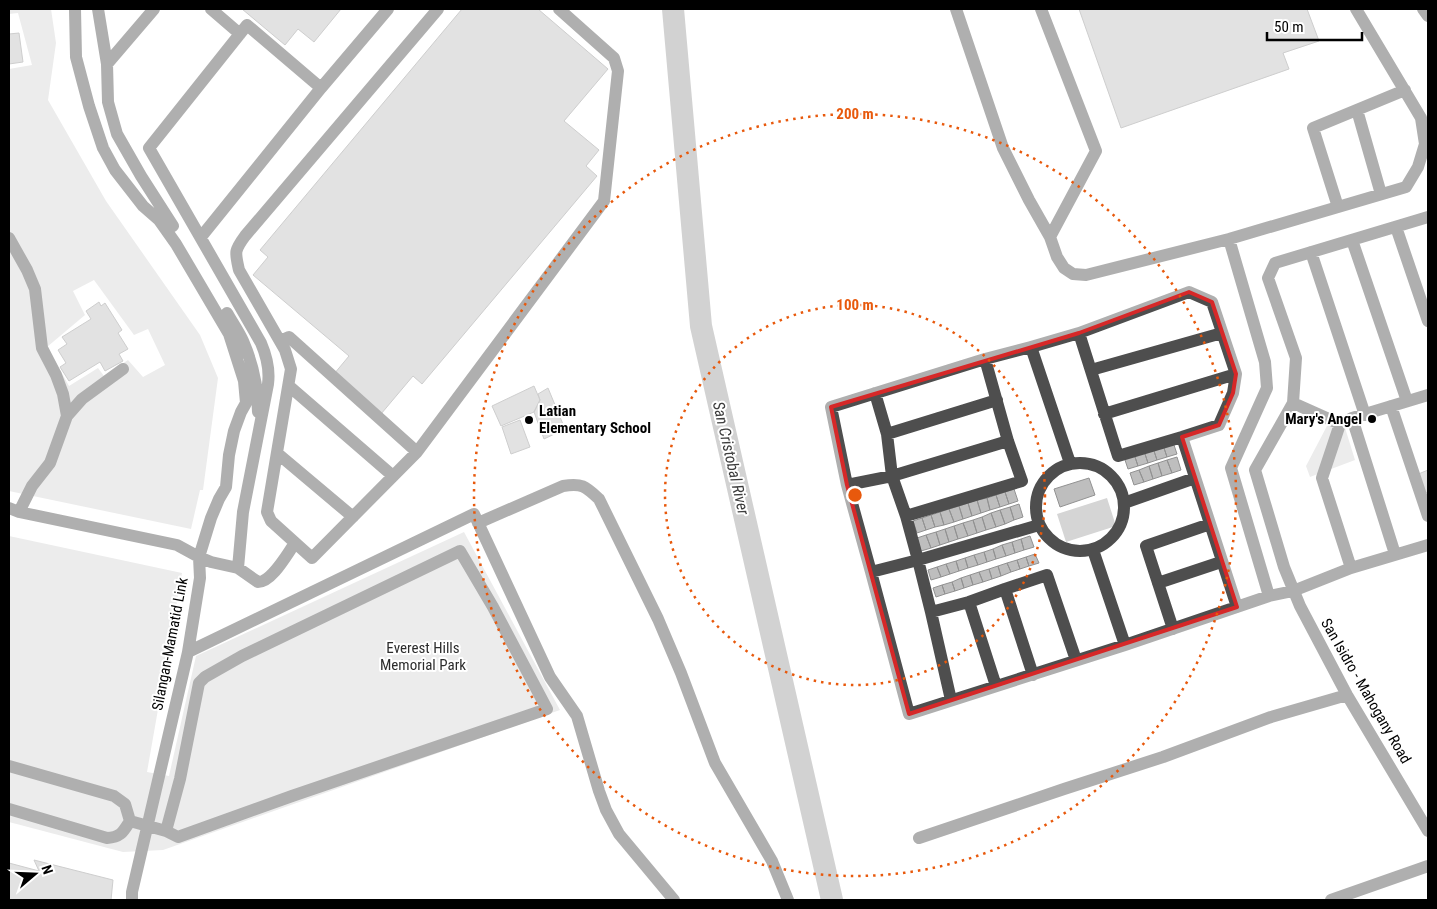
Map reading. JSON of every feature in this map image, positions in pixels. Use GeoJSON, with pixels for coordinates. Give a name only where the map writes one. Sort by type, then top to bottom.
{"type":"FeatureCollection","features":[{"type":"Feature","properties":{"kind":"street","name":"Silangan-Mamatid Link"},"geometry":{"type":"LineString","coordinates":[[74,9],[76,57],[89,106],[104,148],[115,170],[143,206],[159,220],[176,244],[229,334],[244,381],[246,403],[234,431],[229,455],[226,487],[211,518],[199,557],[200,578],[188,652],[132,892],[132,900]]}},
{"type":"Feature","properties":{"kind":"street"},"geometry":{"type":"LineString","coordinates":[[98,9],[107,64],[108,102],[117,134],[243,340],[254,375],[258,400],[258,436]]}},
{"type":"Feature","properties":{"kind":"street"},"geometry":{"type":"LineString","coordinates":[[107,64],[154,9]]}},
{"type":"Feature","properties":{"kind":"street"},"geometry":{"type":"LineString","coordinates":[[210,9],[240,34]]}},
{"type":"Feature","properties":{"kind":"street"},"geometry":{"type":"LineString","coordinates":[[201,237],[321,88],[388,9]]}},
{"type":"Feature","properties":{"kind":"street"},"geometry":{"type":"LineString","coordinates":[[438,9],[237,247],[236,256],[239,270],[285,350],[291,369],[267,512],[271,521],[312,558],[417,452],[604,201],[618,71],[617,65],[614,58],[559,9]]}},
{"type":"Feature","properties":{"kind":"street"},"geometry":{"type":"LineString","coordinates":[[956,9],[1003,148],[1050,237],[1057,257],[1064,268],[1073,274],[1086,275],[1229,239],[1406,187],[1418,167],[1425,144],[1421,118],[1356,9]]}},
{"type":"Feature","properties":{"kind":"street"},"geometry":{"type":"LineString","coordinates":[[1041,9],[1096,151],[1050,237]]}},
{"type":"Feature","properties":{"kind":"street"},"geometry":{"type":"LineString","coordinates":[[1423,9],[1428,16]]}},
{"type":"Feature","properties":{"kind":"street"},"geometry":{"type":"LineString","coordinates":[[238,568],[243,512],[269,376],[269,367],[261,343],[149,148],[247,25],[321,88]]}},
{"type":"Feature","properties":{"kind":"street"},"geometry":{"type":"LineString","coordinates":[[1338,207],[1313,128],[1405,90]]}},
{"type":"Feature","properties":{"kind":"street"},"geometry":{"type":"LineString","coordinates":[[1357,110],[1381,194]]}},
{"type":"Feature","properties":{"kind":"street"},"geometry":{"type":"LineString","coordinates":[[1428,217],[1276,263],[1268,278],[1296,358],[1293,403],[1346,421],[1428,395]]}},
{"type":"Feature","properties":{"kind":"street"},"geometry":{"type":"LineString","coordinates":[[1396,228],[1428,321]]}},
{"type":"Feature","properties":{"kind":"street"},"geometry":{"type":"LineString","coordinates":[[9,238],[27,270],[35,289],[42,348],[64,394],[67,416]]}},
{"type":"Feature","properties":{"kind":"street"},"geometry":{"type":"LineString","coordinates":[[1229,239],[1265,362],[1266,388],[1231,468],[1269,596]]}},
{"type":"Feature","properties":{"kind":"street"},"geometry":{"type":"LineString","coordinates":[[1352,240],[1406,401]]}},
{"type":"Feature","properties":{"kind":"street"},"geometry":{"type":"LineString","coordinates":[[1312,252],[1365,415]]}},
{"type":"Feature","properties":{"kind":"street"},"geometry":{"type":"LineString","coordinates":[[1079,333],[1118,456],[1219,425],[1233,393],[1236,374],[1212,302],[1189,292],[1079,333],[1031,348],[985,359],[831,407],[847,485],[909,714],[1033,675],[1269,596],[1293,592],[1351,568],[1428,545]]}},
{"type":"Feature","properties":{"kind":"street"},"geometry":{"type":"LineString","coordinates":[[1091,370],[1222,333]]}},
{"type":"Feature","properties":{"kind":"street"},"geometry":{"type":"LineString","coordinates":[[280,341],[289,337],[417,452]]}},
{"type":"Feature","properties":{"kind":"street"},"geometry":{"type":"LineString","coordinates":[[1031,348],[1070,463]]}},
{"type":"Feature","properties":{"kind":"street"},"geometry":{"type":"LineString","coordinates":[[906,516],[1022,481],[1008,441],[985,359]]}},
{"type":"Feature","properties":{"kind":"street"},"geometry":{"type":"LineString","coordinates":[[123,369],[82,398],[67,416],[50,463],[14,510],[177,545],[211,562],[238,568],[261,583],[266,581],[295,543]]}},
{"type":"Feature","properties":{"kind":"street"},"geometry":{"type":"LineString","coordinates":[[1104,414],[1236,374]]}},
{"type":"Feature","properties":{"kind":"street"},"geometry":{"type":"LineString","coordinates":[[289,386],[393,476]]}},
{"type":"Feature","properties":{"kind":"street"},"geometry":{"type":"LineString","coordinates":[[875,393],[887,434],[892,476],[906,516],[918,560],[951,700]]}},
{"type":"Feature","properties":{"kind":"street"},"geometry":{"type":"LineString","coordinates":[[887,434],[997,400]]}},
{"type":"Feature","properties":{"kind":"street","name":"San Isidro - Mahogany Road"},"geometry":{"type":"LineString","coordinates":[[1293,403],[1255,470],[1284,567],[1293,592],[1346,695],[1428,831]]}},
{"type":"Feature","properties":{"kind":"street"},"geometry":{"type":"LineString","coordinates":[[1391,406],[1428,516]]}},
{"type":"Feature","properties":{"kind":"street"},"geometry":{"type":"LineString","coordinates":[[1346,421],[1395,554]]}},
{"type":"Feature","properties":{"kind":"street"},"geometry":{"type":"LineString","coordinates":[[1346,421],[1322,478],[1351,568]]}},
{"type":"Feature","properties":{"kind":"street"},"geometry":{"type":"LineString","coordinates":[[1182,437],[1237,607]]}},
{"type":"Feature","properties":{"kind":"street"},"geometry":{"type":"LineString","coordinates":[[847,485],[892,476],[1008,441]]}},
{"type":"Feature","properties":{"kind":"street"},"geometry":{"type":"LineString","coordinates":[[277,453],[353,517]]}},
{"type":"Feature","properties":{"kind":"street"},"geometry":{"type":"LineString","coordinates":[[1083,462],[1096,465],[1108,472],[1124,503],[1123,517],[1118,530],[1107,543],[1093,550],[1060,547],[1039,525],[1035,507],[1039,488],[1051,472],[1070,463],[1083,462]]}},
{"type":"Feature","properties":{"kind":"street"},"geometry":{"type":"LineString","coordinates":[[1124,503],[1195,478]]}},
{"type":"Feature","properties":{"kind":"street"},"geometry":{"type":"LineString","coordinates":[[478,523],[563,486],[576,484],[588,489],[599,499],[658,619],[681,673],[715,763],[772,861],[788,900]]}},
{"type":"Feature","properties":{"kind":"street"},"geometry":{"type":"LineString","coordinates":[[188,652],[474,514],[550,677],[577,716],[606,810],[619,834],[674,900]]}},
{"type":"Feature","properties":{"kind":"street"},"geometry":{"type":"LineString","coordinates":[[1173,629],[1146,546],[1210,524]]}},
{"type":"Feature","properties":{"kind":"street"},"geometry":{"type":"LineString","coordinates":[[872,572],[1039,525]]}},
{"type":"Feature","properties":{"kind":"street"},"geometry":{"type":"LineString","coordinates":[[1093,550],[1124,645]]}},
{"type":"Feature","properties":{"kind":"street"},"geometry":{"type":"LineString","coordinates":[[130,821],[178,837],[547,709],[493,607],[460,552],[242,656],[205,677],[199,683],[180,779],[166,832]]}},
{"type":"Feature","properties":{"kind":"street"},"geometry":{"type":"LineString","coordinates":[[1158,583],[1221,562]]}},
{"type":"Feature","properties":{"kind":"street"},"geometry":{"type":"LineString","coordinates":[[931,612],[969,602],[1046,575],[1076,660]]}},
{"type":"Feature","properties":{"kind":"street"},"geometry":{"type":"LineString","coordinates":[[1005,589],[1033,675]]}},
{"type":"Feature","properties":{"kind":"street"},"geometry":{"type":"LineString","coordinates":[[969,602],[996,686]]}},
{"type":"Feature","properties":{"kind":"street"},"geometry":{"type":"LineString","coordinates":[[919,838],[1163,757],[1271,717],[1346,695]]}},
{"type":"Feature","properties":{"kind":"street"},"geometry":{"type":"LineString","coordinates":[[9,766],[114,796],[124,804],[130,821]]}},
{"type":"Feature","properties":{"kind":"street"},"geometry":{"type":"LineString","coordinates":[[9,810],[108,838],[115,838],[120,835],[130,821]]}},
{"type":"Feature","properties":{"kind":"street"},"geometry":{"type":"LineString","coordinates":[[1331,900],[1428,866]]}},
{"type":"Feature","properties":{"kind":"highlighted area"},"geometry":{"type":"Polygon","coordinates":[[[1189,292],[1212,302],[1236,374],[1233,393],[1219,425],[1182,437],[1237,607],[909,714],[847,485],[831,407],[1079,333],[1189,292]]]}},
{"type":"Feature","properties":{"kind":"green space"},"geometry":{"type":"Polygon","coordinates":[[[9,9],[51,9],[56,43],[48,100],[106,201],[200,335],[218,378],[203,490],[200,490],[191,529],[9,491],[9,69],[32,65],[18,13],[9,14],[9,9]],[[94,280],[73,291],[85,315],[47,347],[69,386],[98,368],[104,376],[128,360],[143,377],[165,365],[148,329],[134,335],[94,280]]]}},
{"type":"Feature","properties":{"kind":"green space"},"geometry":{"type":"Polygon","coordinates":[[[1342,418],[1355,460],[1310,477],[1306,466],[1328,424],[1342,418]]]}},
{"type":"Feature","properties":{"kind":"green space"},"geometry":{"type":"Polygon","coordinates":[[[1107,498],[1116,526],[1066,542],[1057,514],[1107,498]]]}},
{"type":"Feature","properties":{"kind":"green space","name":"Everest Hills Memorial Park"},"geometry":{"type":"Polygon","coordinates":[[[464,532],[560,710],[163,850],[123,852],[9,822],[9,536],[182,573],[147,772],[169,776],[196,656],[464,532]]]}},
{"type":"Feature","properties":{"kind":"building"},"geometry":{"type":"Polygon","coordinates":[[[242,9],[341,9],[314,42],[298,29],[285,45],[242,9]]]}},
{"type":"Feature","properties":{"kind":"building"},"geometry":{"type":"Polygon","coordinates":[[[462,9],[538,9],[608,69],[564,121],[599,150],[586,166],[597,176],[422,384],[413,376],[381,414],[334,374],[349,356],[253,275],[268,257],[260,250],[462,9]]]}},
{"type":"Feature","properties":{"kind":"building"},"geometry":{"type":"Polygon","coordinates":[[[1079,9],[1307,9],[1319,41],[1283,53],[1289,69],[1121,128],[1079,9]]]}},
{"type":"Feature","properties":{"kind":"building"},"geometry":{"type":"Polygon","coordinates":[[[19,33],[23,62],[9,64],[9,34],[19,33]]]}},
{"type":"Feature","properties":{"kind":"building"},"geometry":{"type":"Polygon","coordinates":[[[99,302],[101,306],[105,303],[122,330],[118,333],[128,349],[119,354],[123,361],[105,371],[100,362],[69,381],[60,367],[66,363],[58,350],[67,344],[62,337],[91,319],[86,311],[99,302]]]}},
{"type":"Feature","properties":{"kind":"building"},"geometry":{"type":"Polygon","coordinates":[[[534,386],[540,400],[534,412],[501,426],[492,406],[534,386]]]}},
{"type":"Feature","properties":{"kind":"building"},"geometry":{"type":"Polygon","coordinates":[[[548,388],[565,429],[544,439],[534,412],[540,400],[538,394],[548,388]]]}},
{"type":"Feature","properties":{"kind":"building"},"geometry":{"type":"Polygon","coordinates":[[[520,420],[530,447],[511,454],[502,427],[520,420]]]}},
{"type":"Feature","properties":{"kind":"building"},"geometry":{"type":"Polygon","coordinates":[[[1173,442],[1177,454],[1167,457],[1163,445],[1173,442]]]}},
{"type":"Feature","properties":{"kind":"building"},"geometry":{"type":"Polygon","coordinates":[[[1163,445],[1167,457],[1157,460],[1153,448],[1163,445]]]}},
{"type":"Feature","properties":{"kind":"building"},"geometry":{"type":"Polygon","coordinates":[[[1153,448],[1157,460],[1148,463],[1144,451],[1153,448]]]}},
{"type":"Feature","properties":{"kind":"building"},"geometry":{"type":"Polygon","coordinates":[[[1144,451],[1148,463],[1138,466],[1134,454],[1144,451]]]}},
{"type":"Feature","properties":{"kind":"building"},"geometry":{"type":"Polygon","coordinates":[[[1134,454],[1138,466],[1128,469],[1124,457],[1134,454]]]}},
{"type":"Feature","properties":{"kind":"building"},"geometry":{"type":"Polygon","coordinates":[[[1177,457],[1181,470],[1172,473],[1167,460],[1177,457]]]}},
{"type":"Feature","properties":{"kind":"building"},"geometry":{"type":"Polygon","coordinates":[[[1167,460],[1172,473],[1162,476],[1158,463],[1167,460]]]}},
{"type":"Feature","properties":{"kind":"building"},"geometry":{"type":"Polygon","coordinates":[[[1158,463],[1162,476],[1153,479],[1149,466],[1158,463]]]}},
{"type":"Feature","properties":{"kind":"building"},"geometry":{"type":"Polygon","coordinates":[[[1149,466],[1153,479],[1144,482],[1139,470],[1149,466]]]}},
{"type":"Feature","properties":{"kind":"building"},"geometry":{"type":"Polygon","coordinates":[[[1139,470],[1144,482],[1134,485],[1130,473],[1139,470]]]}},
{"type":"Feature","properties":{"kind":"building"},"geometry":{"type":"Polygon","coordinates":[[[1428,470],[1428,492],[1423,494],[1416,475],[1428,470]]]}},
{"type":"Feature","properties":{"kind":"building"},"geometry":{"type":"Polygon","coordinates":[[[1089,478],[1095,495],[1060,507],[1054,489],[1089,478]]]}},
{"type":"Feature","properties":{"kind":"building"},"geometry":{"type":"Polygon","coordinates":[[[1014,489],[1018,501],[1009,504],[1005,492],[1014,489]]]}},
{"type":"Feature","properties":{"kind":"building"},"geometry":{"type":"Polygon","coordinates":[[[1005,492],[1009,504],[1000,507],[996,495],[1005,492]]]}},
{"type":"Feature","properties":{"kind":"building"},"geometry":{"type":"Polygon","coordinates":[[[996,495],[1000,507],[990,510],[987,498],[996,495]]]}},
{"type":"Feature","properties":{"kind":"building"},"geometry":{"type":"Polygon","coordinates":[[[987,498],[990,510],[981,513],[977,500],[987,498]]]}},
{"type":"Feature","properties":{"kind":"building"},"geometry":{"type":"Polygon","coordinates":[[[977,500],[981,513],[972,516],[968,503],[977,500]]]}},
{"type":"Feature","properties":{"kind":"building"},"geometry":{"type":"Polygon","coordinates":[[[968,503],[972,516],[963,519],[959,506],[968,503]]]}},
{"type":"Feature","properties":{"kind":"building"},"geometry":{"type":"Polygon","coordinates":[[[1019,504],[1023,517],[1014,520],[1010,507],[1019,504]]]}},
{"type":"Feature","properties":{"kind":"building"},"geometry":{"type":"Polygon","coordinates":[[[959,506],[963,519],[954,522],[949,509],[959,506]]]}},
{"type":"Feature","properties":{"kind":"building"},"geometry":{"type":"Polygon","coordinates":[[[1010,507],[1014,520],[1005,524],[1000,510],[1010,507]]]}},
{"type":"Feature","properties":{"kind":"building"},"geometry":{"type":"Polygon","coordinates":[[[949,509],[954,522],[944,525],[940,512],[949,509]]]}},
{"type":"Feature","properties":{"kind":"building"},"geometry":{"type":"Polygon","coordinates":[[[1000,510],[1005,524],[996,527],[991,513],[1000,510]]]}},
{"type":"Feature","properties":{"kind":"building"},"geometry":{"type":"Polygon","coordinates":[[[940,512],[944,525],[935,527],[931,515],[940,512]]]}},
{"type":"Feature","properties":{"kind":"building"},"geometry":{"type":"Polygon","coordinates":[[[991,513],[996,527],[986,530],[982,517],[991,513]]]}},
{"type":"Feature","properties":{"kind":"building"},"geometry":{"type":"Polygon","coordinates":[[[931,515],[935,527],[926,530],[922,518],[931,515]]]}},
{"type":"Feature","properties":{"kind":"building"},"geometry":{"type":"Polygon","coordinates":[[[982,517],[986,530],[977,533],[973,520],[982,517]]]}},
{"type":"Feature","properties":{"kind":"building"},"geometry":{"type":"Polygon","coordinates":[[[922,518],[926,530],[917,533],[913,521],[922,518]]]}},
{"type":"Feature","properties":{"kind":"building"},"geometry":{"type":"Polygon","coordinates":[[[973,520],[977,533],[968,536],[963,523],[973,520]]]}},
{"type":"Feature","properties":{"kind":"building"},"geometry":{"type":"Polygon","coordinates":[[[963,523],[968,536],[958,539],[954,526],[963,523]]]}},
{"type":"Feature","properties":{"kind":"building"},"geometry":{"type":"Polygon","coordinates":[[[954,526],[958,539],[949,542],[945,529],[954,526]]]}},
{"type":"Feature","properties":{"kind":"building"},"geometry":{"type":"Polygon","coordinates":[[[945,529],[949,542],[940,545],[936,532],[945,529]]]}},
{"type":"Feature","properties":{"kind":"building"},"geometry":{"type":"Polygon","coordinates":[[[936,532],[940,545],[931,548],[926,535],[936,532]]]}},
{"type":"Feature","properties":{"kind":"building"},"geometry":{"type":"Polygon","coordinates":[[[926,535],[931,548],[921,551],[917,538],[926,535]]]}},
{"type":"Feature","properties":{"kind":"building"},"geometry":{"type":"Polygon","coordinates":[[[1030,536],[1034,547],[1024,550],[1021,539],[1030,536]]]}},
{"type":"Feature","properties":{"kind":"building"},"geometry":{"type":"Polygon","coordinates":[[[1021,539],[1024,550],[1015,553],[1012,542],[1021,539]]]}},
{"type":"Feature","properties":{"kind":"building"},"geometry":{"type":"Polygon","coordinates":[[[1012,542],[1015,553],[1006,556],[1002,545],[1012,542]]]}},
{"type":"Feature","properties":{"kind":"building"},"geometry":{"type":"Polygon","coordinates":[[[1002,545],[1006,556],[996,559],[993,549],[1002,545]]]}},
{"type":"Feature","properties":{"kind":"building"},"geometry":{"type":"Polygon","coordinates":[[[993,549],[996,559],[987,562],[984,552],[993,549]]]}},
{"type":"Feature","properties":{"kind":"building"},"geometry":{"type":"Polygon","coordinates":[[[984,552],[987,562],[978,565],[974,555],[984,552]]]}},
{"type":"Feature","properties":{"kind":"building"},"geometry":{"type":"Polygon","coordinates":[[[1035,554],[1039,563],[1029,566],[1026,557],[1035,554]]]}},
{"type":"Feature","properties":{"kind":"building"},"geometry":{"type":"Polygon","coordinates":[[[974,555],[978,565],[968,568],[965,558],[974,555]]]}},
{"type":"Feature","properties":{"kind":"building"},"geometry":{"type":"Polygon","coordinates":[[[1026,557],[1029,566],[1020,569],[1017,560],[1026,557]]]}},
{"type":"Feature","properties":{"kind":"building"},"geometry":{"type":"Polygon","coordinates":[[[965,558],[968,568],[959,571],[956,561],[965,558]]]}},
{"type":"Feature","properties":{"kind":"building"},"geometry":{"type":"Polygon","coordinates":[[[1017,560],[1020,569],[1011,572],[1007,563],[1017,560]]]}},
{"type":"Feature","properties":{"kind":"building"},"geometry":{"type":"Polygon","coordinates":[[[956,561],[959,571],[950,574],[946,564],[956,561]]]}},
{"type":"Feature","properties":{"kind":"building"},"geometry":{"type":"Polygon","coordinates":[[[1007,563],[1011,572],[1001,576],[998,566],[1007,563]]]}},
{"type":"Feature","properties":{"kind":"building"},"geometry":{"type":"Polygon","coordinates":[[[946,564],[950,574],[941,577],[937,567],[946,564]]]}},
{"type":"Feature","properties":{"kind":"building"},"geometry":{"type":"Polygon","coordinates":[[[998,566],[1001,576],[992,579],[989,569],[998,566]]]}},
{"type":"Feature","properties":{"kind":"building"},"geometry":{"type":"Polygon","coordinates":[[[937,567],[941,577],[931,580],[928,570],[937,567]]]}},
{"type":"Feature","properties":{"kind":"building"},"geometry":{"type":"Polygon","coordinates":[[[989,569],[992,579],[983,582],[979,572],[989,569]]]}},
{"type":"Feature","properties":{"kind":"building"},"geometry":{"type":"Polygon","coordinates":[[[979,572],[983,582],[973,585],[970,575],[979,572]]]}},
{"type":"Feature","properties":{"kind":"building"},"geometry":{"type":"Polygon","coordinates":[[[970,575],[973,585],[964,588],[961,578],[970,575]]]}},
{"type":"Feature","properties":{"kind":"building"},"geometry":{"type":"Polygon","coordinates":[[[961,578],[964,588],[955,591],[952,582],[961,578]]]}},
{"type":"Feature","properties":{"kind":"building"},"geometry":{"type":"Polygon","coordinates":[[[952,582],[955,591],[945,594],[942,585],[952,582]]]}},
{"type":"Feature","properties":{"kind":"building"},"geometry":{"type":"Polygon","coordinates":[[[942,585],[945,594],[936,597],[933,588],[942,585]]]}},
{"type":"Feature","properties":{"kind":"building"},"geometry":{"type":"Polygon","coordinates":[[[34,860],[113,880],[111,900],[9,900],[9,863],[39,871],[34,860]]]}},
{"type":"Feature","properties":{"kind":"waterway","name":"San Cristobal River"},"geometry":{"type":"LineString","coordinates":[[673,9],[701,326],[832,900]]}},
{"type":"Feature","properties":{"kind":"place","name":"Mary's Angel"},"geometry":{"type":"Point","coordinates":[1372,419]}},
{"type":"Feature","properties":{"kind":"place","name":"Latian Elementary School"},"geometry":{"type":"Point","coordinates":[529,420]}}]}
